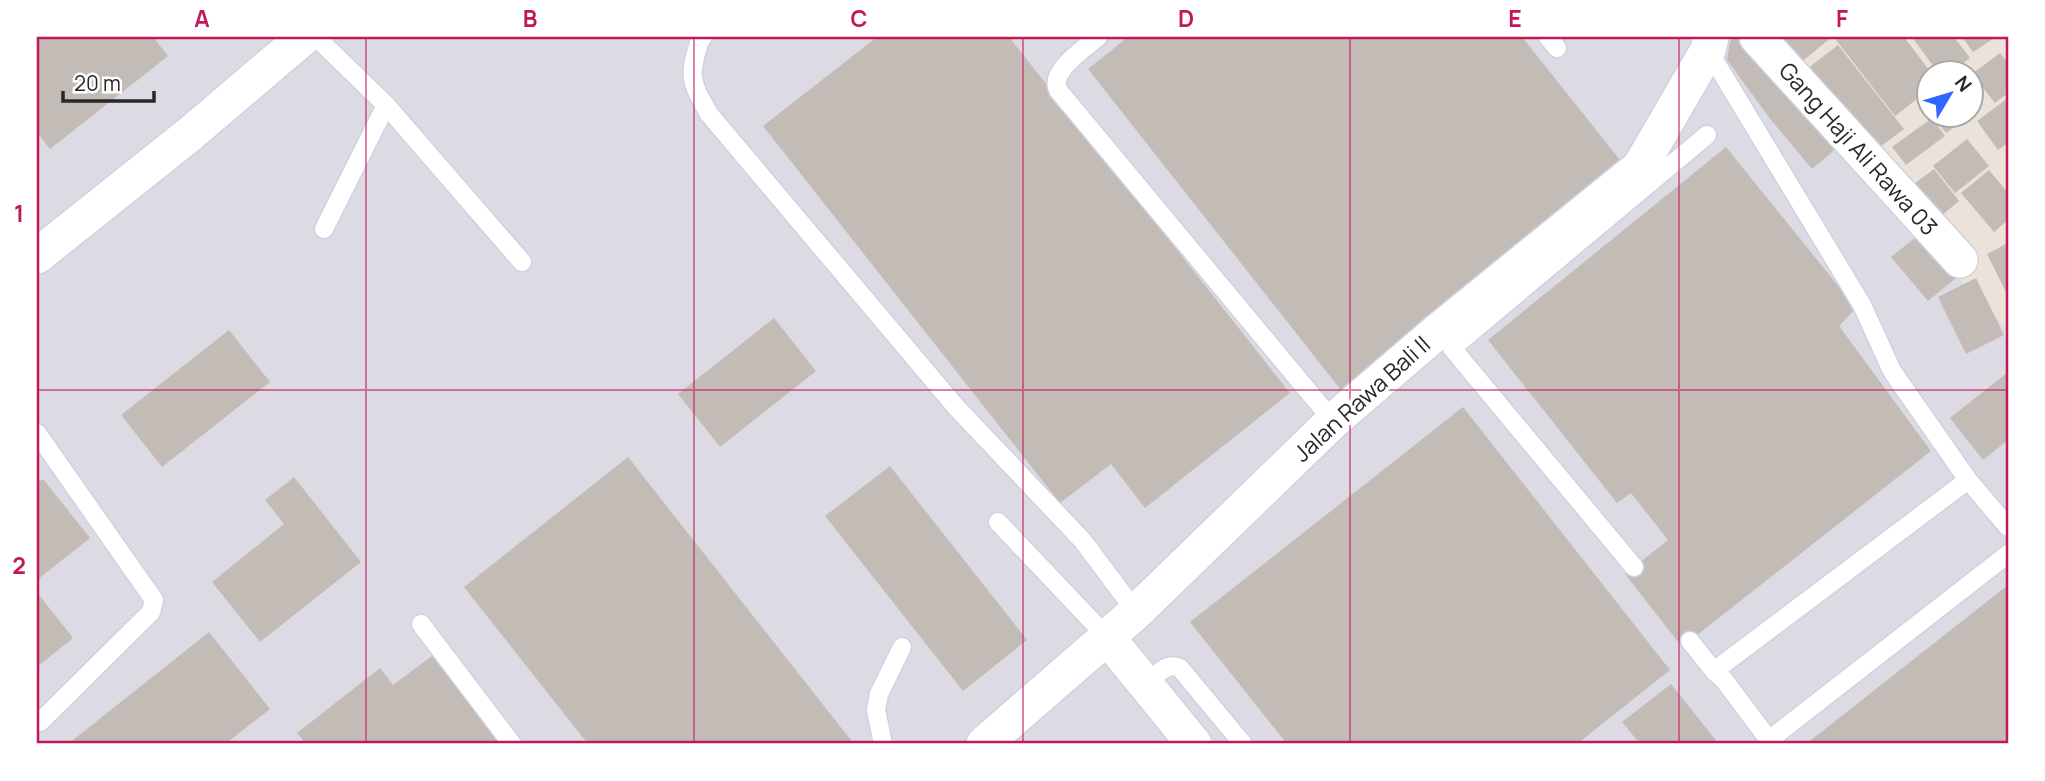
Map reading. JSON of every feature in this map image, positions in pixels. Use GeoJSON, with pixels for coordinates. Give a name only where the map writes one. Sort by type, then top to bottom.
{"type":"FeatureCollection","features":[{"type":"Feature","properties":{"kind":"street"},"geometry":{"type":"LineString","coordinates":[[37,256],[190,134],[304,37]]}},
{"type":"Feature","properties":{"kind":"street","name":"Gang Haji Ali Rawa 03"},"geometry":{"type":"LineString","coordinates":[[1757,37],[1960,260]]}},
{"type":"Feature","properties":{"kind":"street","name":"Jalan Rawa Bali II"},"geometry":{"type":"LineString","coordinates":[[984,744],[1136,612],[1334,421],[1438,331],[1640,167],[1709,43]]}},
{"type":"Feature","properties":{"kind":"street"},"geometry":{"type":"LineString","coordinates":[[1107,637],[1194,744]]}},
{"type":"Feature","properties":{"kind":"lane"},"geometry":{"type":"LineString","coordinates":[[316,37],[386,105],[522,262]]}},
{"type":"Feature","properties":{"kind":"lane"},"geometry":{"type":"LineString","coordinates":[[704,37],[700,40],[691,67],[695,89],[709,114],[956,407],[1083,541],[1136,612]]}},
{"type":"Feature","properties":{"kind":"lane"},"geometry":{"type":"LineString","coordinates":[[1098,37],[1067,63],[1057,77],[1055,84],[1058,90],[1334,421]]}},
{"type":"Feature","properties":{"kind":"lane"},"geometry":{"type":"LineString","coordinates":[[1709,43],[1862,305],[1892,371],[1968,480],[2008,527]]}},
{"type":"Feature","properties":{"kind":"lane"},"geometry":{"type":"LineString","coordinates":[[324,229],[386,105]]}},
{"type":"Feature","properties":{"kind":"lane"},"geometry":{"type":"LineString","coordinates":[[1633,567],[1452,348],[1707,135]]}},
{"type":"Feature","properties":{"kind":"lane"},"geometry":{"type":"LineString","coordinates":[[37,433],[154,600],[151,612],[40,722]]}},
{"type":"Feature","properties":{"kind":"lane"},"geometry":{"type":"LineString","coordinates":[[1714,671],[1968,480]]}},
{"type":"Feature","properties":{"kind":"lane"},"geometry":{"type":"LineString","coordinates":[[998,522],[1107,637]]}},
{"type":"Feature","properties":{"kind":"lane"},"geometry":{"type":"LineString","coordinates":[[1690,641],[1724,680],[1771,742],[2008,554]]}},
{"type":"Feature","properties":{"kind":"lane"},"geometry":{"type":"LineString","coordinates":[[421,624],[512,744]]}},
{"type":"Feature","properties":{"kind":"lane"},"geometry":{"type":"LineString","coordinates":[[883,744],[876,710],[879,694],[902,647]]}},
{"type":"Feature","properties":{"kind":"lane"},"geometry":{"type":"LineString","coordinates":[[1146,685],[1167,666],[1180,668],[1243,744]]}},
{"type":"Feature","properties":{"kind":"shaded area"},"geometry":{"type":"Polygon","coordinates":[[[37,37],[1724,37],[2008,330],[2008,744],[37,744],[37,37]]]}},
{"type":"Feature","properties":{"kind":"building"},"geometry":{"type":"Polygon","coordinates":[[[37,37],[153,37],[168,56],[50,149],[37,132],[37,37]]]}},
{"type":"Feature","properties":{"kind":"building"},"geometry":{"type":"Polygon","coordinates":[[[877,37],[1009,37],[1290,393],[1145,508],[1111,464],[1060,503],[763,126],[877,37]]]}},
{"type":"Feature","properties":{"kind":"building"},"geometry":{"type":"Polygon","coordinates":[[[1128,37],[1522,37],[1628,170],[1344,394],[1088,69],[1128,37]]]}},
{"type":"Feature","properties":{"kind":"building"},"geometry":{"type":"Polygon","coordinates":[[[1737,37],[1749,37],[1840,145],[1812,169],[1771,120],[1727,60],[1730,41],[1737,37]]]}},
{"type":"Feature","properties":{"kind":"building"},"geometry":{"type":"Polygon","coordinates":[[[1769,37],[1832,37],[1794,68],[1769,37]]]}},
{"type":"Feature","properties":{"kind":"building"},"geometry":{"type":"Polygon","coordinates":[[[1841,37],[1904,37],[1921,60],[1916,60],[1916,100],[1895,116],[1836,40],[1841,37]]]}},
{"type":"Feature","properties":{"kind":"building"},"geometry":{"type":"Polygon","coordinates":[[[1912,37],[1954,37],[1970,58],[1967,60],[1929,60],[1912,37]]]}},
{"type":"Feature","properties":{"kind":"building"},"geometry":{"type":"Polygon","coordinates":[[[1962,37],[1996,37],[1973,52],[1962,37]]]}},
{"type":"Feature","properties":{"kind":"building"},"geometry":{"type":"Polygon","coordinates":[[[1838,45],[1904,129],[1872,153],[1807,69],[1838,45]]]}},
{"type":"Feature","properties":{"kind":"building"},"geometry":{"type":"Polygon","coordinates":[[[2000,53],[2008,63],[2008,93],[1995,103],[1986,92],[1986,64],[2000,53]]]}},
{"type":"Feature","properties":{"kind":"building"},"geometry":{"type":"Polygon","coordinates":[[[2008,98],[2008,143],[1998,150],[1984,130],[1986,130],[1986,114],[2008,98]]]}},
{"type":"Feature","properties":{"kind":"building"},"geometry":{"type":"Polygon","coordinates":[[[1916,130],[1941,130],[1945,136],[1906,165],[1892,147],[1916,130]]]}},
{"type":"Feature","properties":{"kind":"building"},"geometry":{"type":"Polygon","coordinates":[[[1967,139],[1989,166],[1955,193],[1933,166],[1967,139]]]}},
{"type":"Feature","properties":{"kind":"building"},"geometry":{"type":"Polygon","coordinates":[[[1726,147],[1856,308],[1839,326],[1931,451],[1682,647],[1625,574],[1668,540],[1631,493],[1617,503],[1488,340],[1726,147]]]}},
{"type":"Feature","properties":{"kind":"building"},"geometry":{"type":"Polygon","coordinates":[[[1934,169],[1959,201],[1936,220],[1910,187],[1934,169]]]}},
{"type":"Feature","properties":{"kind":"building"},"geometry":{"type":"Polygon","coordinates":[[[1989,170],[2008,193],[2008,220],[1994,232],[1961,193],[1989,170]]]}},
{"type":"Feature","properties":{"kind":"building"},"geometry":{"type":"Polygon","coordinates":[[[1925,230],[1961,274],[1928,301],[1891,257],[1925,230]]]}},
{"type":"Feature","properties":{"kind":"building"},"geometry":{"type":"Polygon","coordinates":[[[2008,243],[2008,296],[1987,254],[2008,243]]]}},
{"type":"Feature","properties":{"kind":"building"},"geometry":{"type":"Polygon","coordinates":[[[1976,278],[2004,335],[1966,354],[1938,297],[1976,278]]]}},
{"type":"Feature","properties":{"kind":"building"},"geometry":{"type":"Polygon","coordinates":[[[774,318],[816,371],[720,447],[678,394],[774,318]]]}},
{"type":"Feature","properties":{"kind":"building"},"geometry":{"type":"Polygon","coordinates":[[[229,330],[270,382],[162,467],[121,415],[229,330]]]}},
{"type":"Feature","properties":{"kind":"building"},"geometry":{"type":"Polygon","coordinates":[[[2008,372],[2008,440],[1983,460],[1950,418],[2008,372]]]}},
{"type":"Feature","properties":{"kind":"building"},"geometry":{"type":"Polygon","coordinates":[[[1463,407],[1670,670],[1577,744],[1287,744],[1190,622],[1463,407]]]}},
{"type":"Feature","properties":{"kind":"building"},"geometry":{"type":"Polygon","coordinates":[[[628,457],[854,744],[588,744],[464,587],[628,457]]]}},
{"type":"Feature","properties":{"kind":"building"},"geometry":{"type":"Polygon","coordinates":[[[890,466],[1027,640],[963,691],[825,516],[890,466]]]}},
{"type":"Feature","properties":{"kind":"building"},"geometry":{"type":"Polygon","coordinates":[[[294,477],[361,562],[260,642],[212,582],[284,524],[265,500],[294,477]]]}},
{"type":"Feature","properties":{"kind":"building"},"geometry":{"type":"Polygon","coordinates":[[[43,479],[90,538],[37,580],[37,483],[43,479]]]}},
{"type":"Feature","properties":{"kind":"building"},"geometry":{"type":"Polygon","coordinates":[[[2008,585],[2008,744],[1806,744],[2008,585]]]}},
{"type":"Feature","properties":{"kind":"building"},"geometry":{"type":"Polygon","coordinates":[[[39,595],[73,638],[37,667],[37,597],[39,595]]]}},
{"type":"Feature","properties":{"kind":"building"},"geometry":{"type":"Polygon","coordinates":[[[209,632],[270,709],[225,744],[68,744],[209,632]]]}},
{"type":"Feature","properties":{"kind":"building"},"geometry":{"type":"Polygon","coordinates":[[[432,656],[502,744],[306,744],[297,733],[380,668],[393,685],[432,656]]]}},
{"type":"Feature","properties":{"kind":"building"},"geometry":{"type":"Polygon","coordinates":[[[1671,684],[1719,744],[1640,744],[1622,722],[1671,684]]]}}]}
